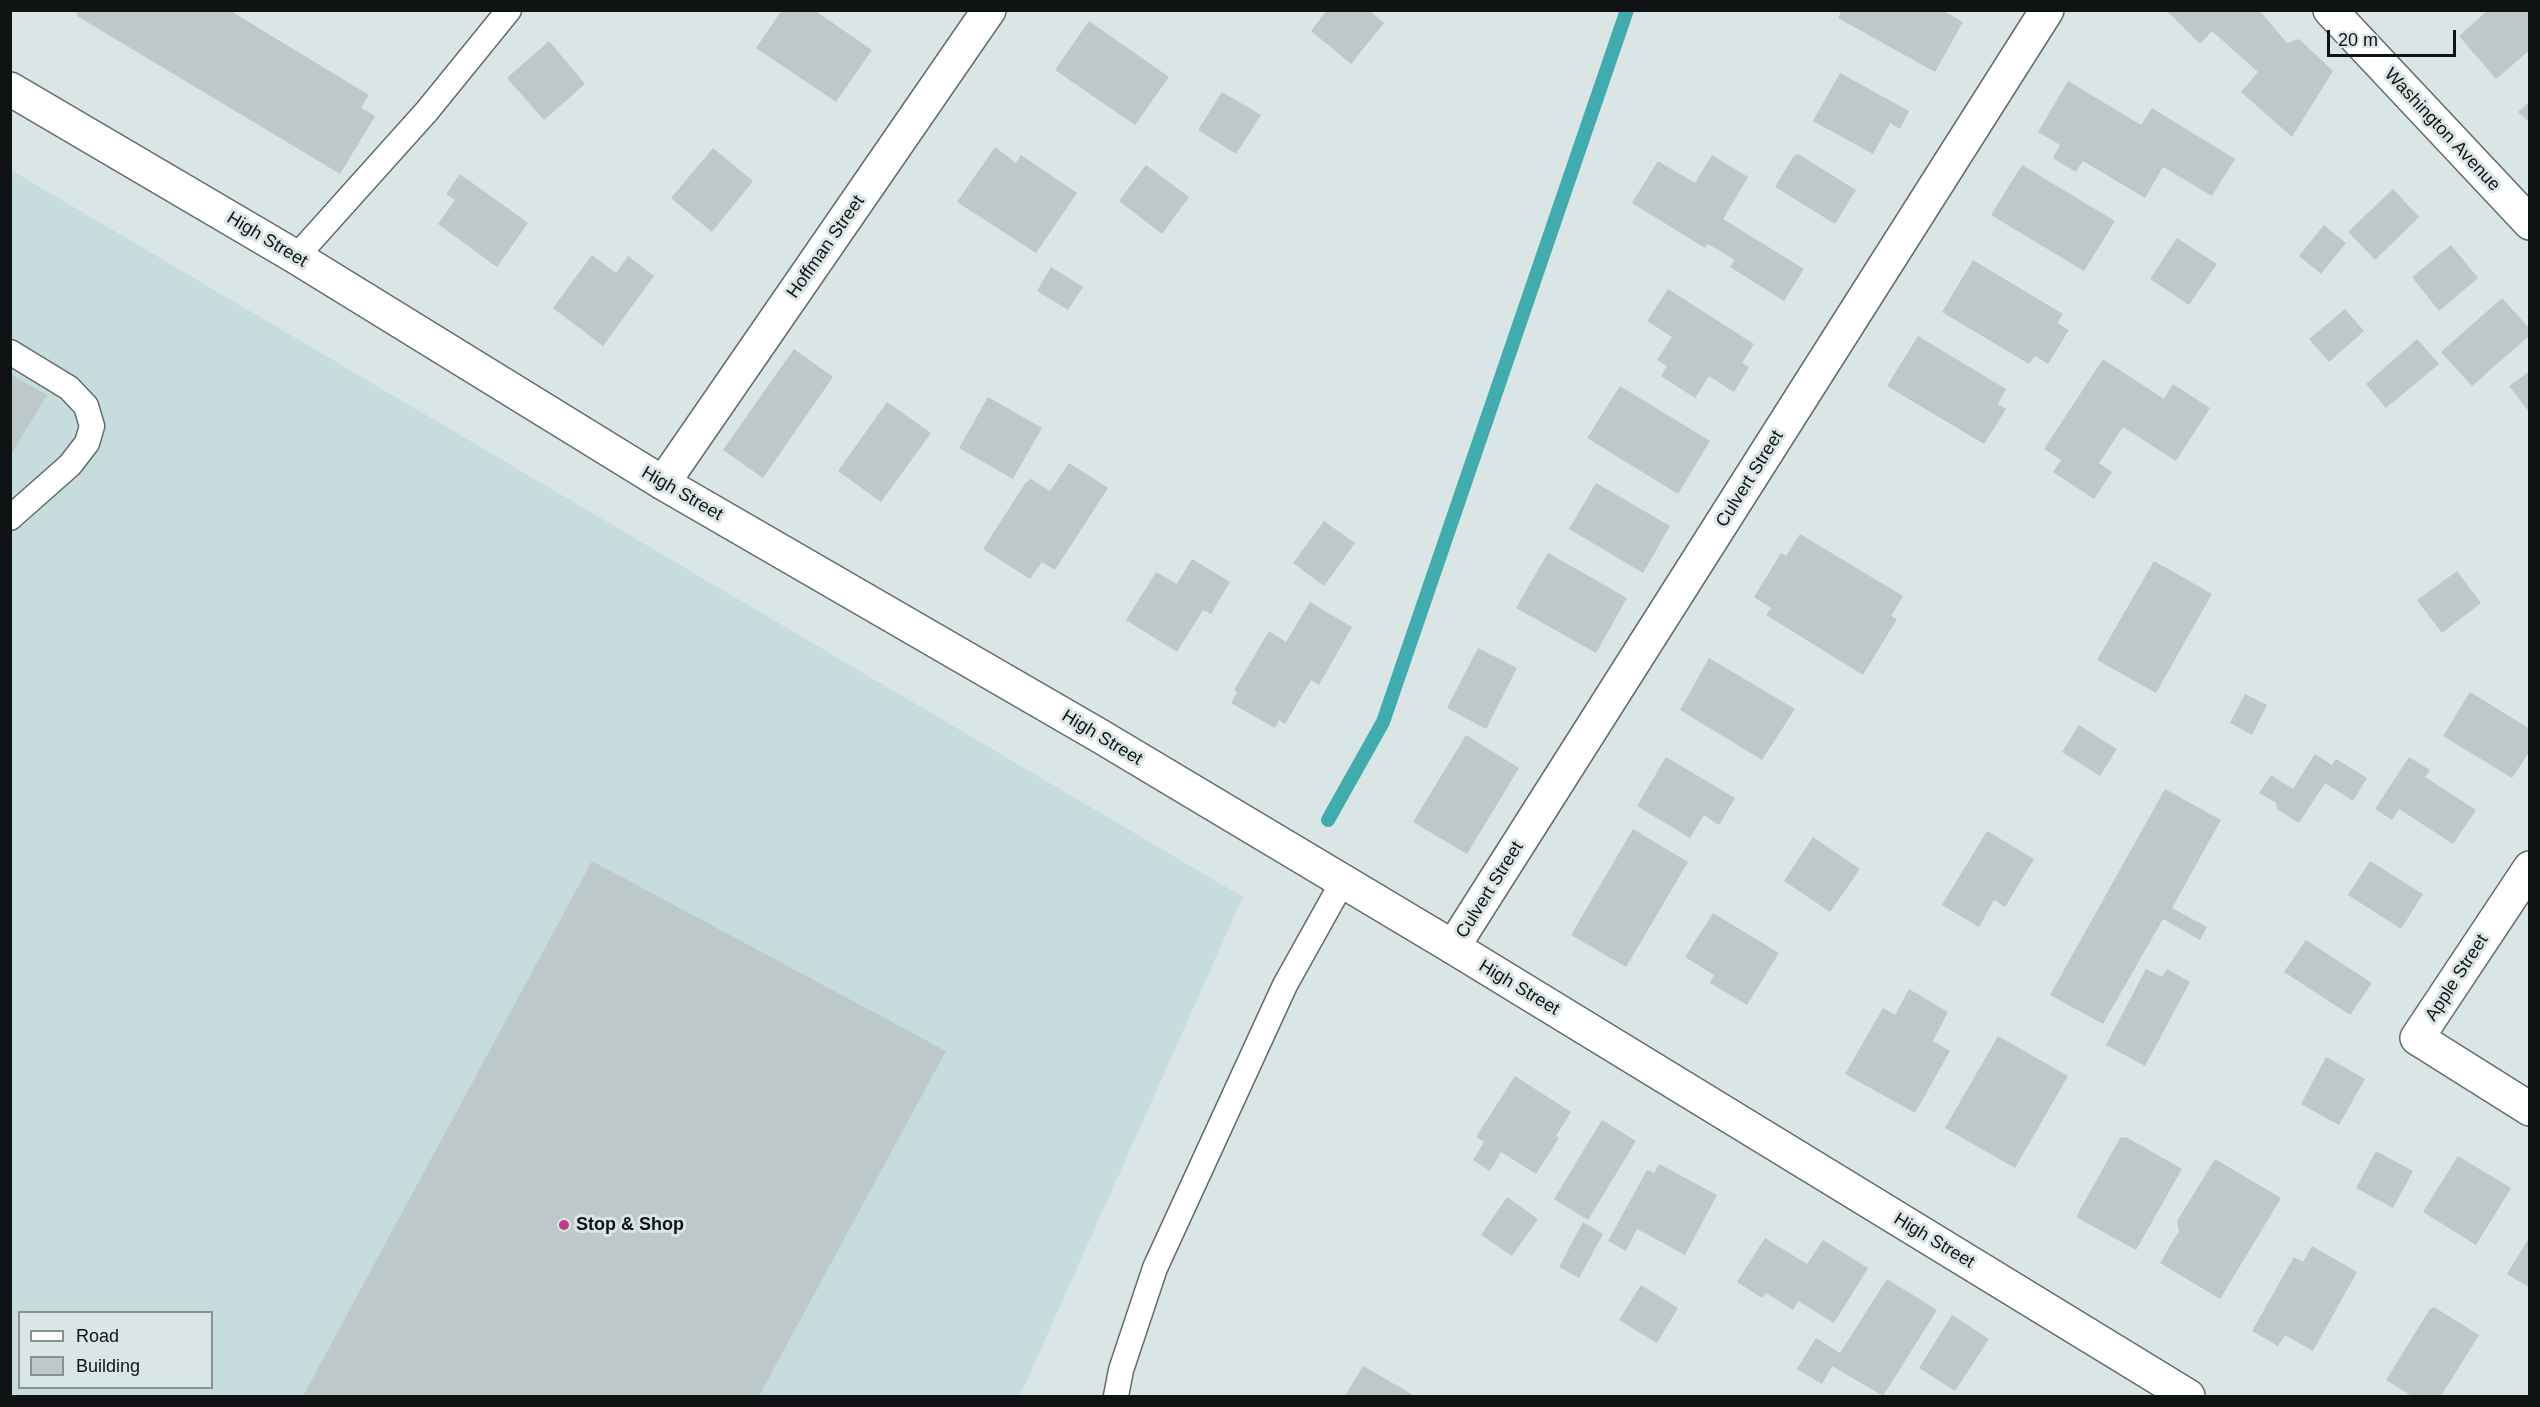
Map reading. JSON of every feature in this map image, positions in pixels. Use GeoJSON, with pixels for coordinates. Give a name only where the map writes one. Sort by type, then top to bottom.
{"type":"FeatureCollection","features":[{"type":"Feature","properties":{"kind":"street","name":"Hoffman Street"},"geometry":{"type":"LineString","coordinates":[[663,483],[989,10]]}},
{"type":"Feature","properties":{"kind":"street","name":"Culvert Street"},"geometry":{"type":"LineString","coordinates":[[1453,948],[2047,10]]}},
{"type":"Feature","properties":{"kind":"street","name":"Washington Avenue"},"geometry":{"type":"LineString","coordinates":[[2330,10],[2529,223]]}},
{"type":"Feature","properties":{"kind":"street","name":"High Street"},"geometry":{"type":"LineString","coordinates":[[10,89],[296,257],[663,483],[1100,736],[1453,948],[2188,1396]]}},
{"type":"Feature","properties":{"kind":"street","name":"Apple Street"},"geometry":{"type":"LineString","coordinates":[[2529,868],[2417,1038],[2529,1108]]}},
{"type":"Feature","properties":{"kind":"lane"},"geometry":{"type":"LineString","coordinates":[[296,257],[428,111],[509,10]]}},
{"type":"Feature","properties":{"kind":"lane"},"geometry":{"type":"LineString","coordinates":[[10,352],[69,388],[86,406],[92,426],[87,443],[70,465],[10,518]]}},
{"type":"Feature","properties":{"kind":"lane"},"geometry":{"type":"LineString","coordinates":[[1116,1396],[1120,1370],[1155,1268],[1285,985],[1342,882]]}},
{"type":"Feature","properties":{"kind":"shaded area"},"geometry":{"type":"Polygon","coordinates":[[[11,170],[1243,897],[1020,1396],[11,1396],[11,170]]]}},
{"type":"Feature","properties":{"kind":"building"},"geometry":{"type":"Polygon","coordinates":[[[72,10],[229,10],[369,95],[361,108],[375,116],[340,174],[77,16],[78,14],[72,10]]]}},
{"type":"Feature","properties":{"kind":"building"},"geometry":{"type":"Polygon","coordinates":[[[782,10],[814,10],[872,50],[836,102],[756,48],[782,10]]]}},
{"type":"Feature","properties":{"kind":"building"},"geometry":{"type":"Polygon","coordinates":[[[1327,10],[1369,10],[1384,23],[1351,64],[1311,31],[1327,10]]]}},
{"type":"Feature","properties":{"kind":"building"},"geometry":{"type":"Polygon","coordinates":[[[1842,10],[1942,10],[1963,22],[1935,72],[1838,18],[1842,10]]]}},
{"type":"Feature","properties":{"kind":"building"},"geometry":{"type":"Polygon","coordinates":[[[2166,10],[2259,10],[2287,43],[2299,39],[2333,71],[2292,137],[2241,92],[2258,72],[2212,31],[2200,44],[2166,10]]]}},
{"type":"Feature","properties":{"kind":"building"},"geometry":{"type":"Polygon","coordinates":[[[2488,10],[2530,10],[2530,50],[2496,79],[2459,36],[2488,10]]]}},
{"type":"Feature","properties":{"kind":"building"},"geometry":{"type":"Polygon","coordinates":[[[1089,21],[1169,77],[1135,125],[1055,70],[1089,21]]]}},
{"type":"Feature","properties":{"kind":"building"},"geometry":{"type":"Polygon","coordinates":[[[549,41],[585,84],[544,120],[507,78],[549,41]]]}},
{"type":"Feature","properties":{"kind":"building"},"geometry":{"type":"Polygon","coordinates":[[[1840,73],[1909,111],[1900,129],[1890,123],[1873,154],[1813,121],[1840,73]]]}},
{"type":"Feature","properties":{"kind":"building"},"geometry":{"type":"Polygon","coordinates":[[[2068,81],[2141,125],[2152,108],[2235,159],[2212,196],[2163,167],[2145,198],[2083,161],[2076,172],[2053,158],[2060,145],[2038,132],[2068,81]]]}},
{"type":"Feature","properties":{"kind":"building"},"geometry":{"type":"Polygon","coordinates":[[[1222,92],[1261,115],[1236,154],[1198,130],[1222,92]]]}},
{"type":"Feature","properties":{"kind":"building"},"geometry":{"type":"Polygon","coordinates":[[[2530,101],[2530,123],[2518,112],[2530,101]]]}},
{"type":"Feature","properties":{"kind":"building"},"geometry":{"type":"Polygon","coordinates":[[[995,147],[1016,163],[1021,155],[1077,193],[1036,253],[957,202],[995,147]]]}},
{"type":"Feature","properties":{"kind":"building"},"geometry":{"type":"Polygon","coordinates":[[[713,148],[753,181],[712,232],[671,198],[713,148]]]}},
{"type":"Feature","properties":{"kind":"building"},"geometry":{"type":"Polygon","coordinates":[[[1798,154],[1856,190],[1835,224],[1775,187],[1793,157],[1798,154]]]}},
{"type":"Feature","properties":{"kind":"building"},"geometry":{"type":"Polygon","coordinates":[[[1712,155],[1748,177],[1723,219],[1804,269],[1784,301],[1730,267],[1735,260],[1708,244],[1705,248],[1632,203],[1658,161],[1695,183],[1712,155]]]}},
{"type":"Feature","properties":{"kind":"building"},"geometry":{"type":"Polygon","coordinates":[[[1146,165],[1189,197],[1162,234],[1119,201],[1146,165]]]}},
{"type":"Feature","properties":{"kind":"building"},"geometry":{"type":"Polygon","coordinates":[[[2022,165],[2115,221],[2084,271],[1991,215],[2022,165]]]}},
{"type":"Feature","properties":{"kind":"building"},"geometry":{"type":"Polygon","coordinates":[[[460,174],[528,223],[497,267],[438,224],[455,200],[446,194],[460,174]]]}},
{"type":"Feature","properties":{"kind":"building"},"geometry":{"type":"Polygon","coordinates":[[[2393,189],[2419,217],[2375,260],[2348,232],[2393,189]]]}},
{"type":"Feature","properties":{"kind":"building"},"geometry":{"type":"Polygon","coordinates":[[[2324,225],[2346,243],[2321,274],[2299,256],[2324,225]]]}},
{"type":"Feature","properties":{"kind":"building"},"geometry":{"type":"Polygon","coordinates":[[[2177,238],[2217,264],[2189,305],[2150,279],[2177,238]]]}},
{"type":"Feature","properties":{"kind":"building"},"geometry":{"type":"Polygon","coordinates":[[[2451,245],[2478,278],[2439,311],[2412,277],[2451,245]]]}},
{"type":"Feature","properties":{"kind":"building"},"geometry":{"type":"Polygon","coordinates":[[[592,255],[616,273],[628,256],[654,276],[603,346],[553,308],[592,255]]]}},
{"type":"Feature","properties":{"kind":"building"},"geometry":{"type":"Polygon","coordinates":[[[1973,260],[2063,314],[2057,323],[2069,330],[2048,364],[2035,356],[2029,364],[1942,312],[1973,260]]]}},
{"type":"Feature","properties":{"kind":"building"},"geometry":{"type":"Polygon","coordinates":[[[1051,267],[1083,287],[1068,310],[1037,291],[1051,267]]]}},
{"type":"Feature","properties":{"kind":"building"},"geometry":{"type":"Polygon","coordinates":[[[1668,289],[1754,344],[1742,363],[1749,367],[1734,392],[1709,376],[1695,398],[1661,376],[1667,366],[1657,360],[1672,337],[1647,321],[1668,289]]]}},
{"type":"Feature","properties":{"kind":"building"},"geometry":{"type":"Polygon","coordinates":[[[2502,298],[2530,329],[2530,335],[2472,386],[2441,352],[2502,298]]]}},
{"type":"Feature","properties":{"kind":"building"},"geometry":{"type":"Polygon","coordinates":[[[2345,309],[2364,331],[2329,362],[2309,339],[2345,309]]]}},
{"type":"Feature","properties":{"kind":"building"},"geometry":{"type":"Polygon","coordinates":[[[1918,336],[2006,389],[1998,404],[2006,409],[1984,444],[1887,386],[1918,336]]]}},
{"type":"Feature","properties":{"kind":"building"},"geometry":{"type":"Polygon","coordinates":[[[2417,339],[2439,364],[2386,408],[2366,384],[2417,339]]]}},
{"type":"Feature","properties":{"kind":"building"},"geometry":{"type":"Polygon","coordinates":[[[794,349],[833,377],[763,478],[723,450],[794,349]]]}},
{"type":"Feature","properties":{"kind":"building"},"geometry":{"type":"Polygon","coordinates":[[[2103,359],[2164,399],[2173,384],[2210,408],[2176,461],[2123,427],[2099,463],[2112,472],[2094,499],[2053,472],[2061,460],[2044,449],[2103,359]]]}},
{"type":"Feature","properties":{"kind":"building"},"geometry":{"type":"Polygon","coordinates":[[[2530,371],[2530,413],[2509,386],[2530,371]]]}},
{"type":"Feature","properties":{"kind":"building"},"geometry":{"type":"Polygon","coordinates":[[[10,374],[47,395],[10,456],[10,374]]]}},
{"type":"Feature","properties":{"kind":"building"},"geometry":{"type":"Polygon","coordinates":[[[1620,386],[1710,441],[1678,494],[1587,438],[1620,386]]]}},
{"type":"Feature","properties":{"kind":"building"},"geometry":{"type":"Polygon","coordinates":[[[988,397],[1042,428],[1013,479],[959,448],[988,397]]]}},
{"type":"Feature","properties":{"kind":"building"},"geometry":{"type":"Polygon","coordinates":[[[887,402],[931,433],[881,502],[838,471],[887,402]]]}},
{"type":"Feature","properties":{"kind":"building"},"geometry":{"type":"Polygon","coordinates":[[[1069,463],[1108,488],[1055,570],[1042,562],[1030,579],[983,549],[1026,482],[1031,479],[1050,491],[1069,463]]]}},
{"type":"Feature","properties":{"kind":"building"},"geometry":{"type":"Polygon","coordinates":[[[1596,483],[1670,526],[1643,573],[1569,529],[1596,483]]]}},
{"type":"Feature","properties":{"kind":"building"},"geometry":{"type":"Polygon","coordinates":[[[1324,521],[1355,543],[1324,586],[1293,563],[1324,521]]]}},
{"type":"Feature","properties":{"kind":"building"},"geometry":{"type":"Polygon","coordinates":[[[1800,534],[1903,596],[1891,616],[1897,619],[1863,675],[1766,615],[1771,608],[1754,597],[1781,553],[1786,556],[1800,534]]]}},
{"type":"Feature","properties":{"kind":"building"},"geometry":{"type":"Polygon","coordinates":[[[1548,553],[1627,598],[1596,653],[1516,608],[1548,553]]]}},
{"type":"Feature","properties":{"kind":"building"},"geometry":{"type":"Polygon","coordinates":[[[1192,559],[1230,582],[1211,614],[1203,610],[1177,652],[1126,620],[1156,572],[1177,584],[1192,559]]]}},
{"type":"Feature","properties":{"kind":"building"},"geometry":{"type":"Polygon","coordinates":[[[2154,561],[2212,594],[2156,693],[2097,660],[2154,561]]]}},
{"type":"Feature","properties":{"kind":"building"},"geometry":{"type":"Polygon","coordinates":[[[2457,571],[2481,603],[2442,633],[2417,600],[2457,571]]]}},
{"type":"Feature","properties":{"kind":"building"},"geometry":{"type":"Polygon","coordinates":[[[1310,602],[1352,627],[1319,685],[1311,680],[1285,724],[1279,720],[1275,728],[1231,703],[1237,692],[1234,690],[1269,631],[1286,642],[1310,602]]]}},
{"type":"Feature","properties":{"kind":"building"},"geometry":{"type":"Polygon","coordinates":[[[1478,648],[1517,668],[1486,729],[1447,708],[1478,648]]]}},
{"type":"Feature","properties":{"kind":"building"},"geometry":{"type":"Polygon","coordinates":[[[1709,658],[1795,709],[1762,760],[1680,710],[1709,658]]]}},
{"type":"Feature","properties":{"kind":"building"},"geometry":{"type":"Polygon","coordinates":[[[2470,692],[2530,729],[2530,751],[2512,778],[2443,736],[2470,692]]]}},
{"type":"Feature","properties":{"kind":"building"},"geometry":{"type":"Polygon","coordinates":[[[2245,694],[2267,705],[2252,735],[2230,723],[2245,694]]]}},
{"type":"Feature","properties":{"kind":"building"},"geometry":{"type":"Polygon","coordinates":[[[2079,725],[2117,749],[2100,776],[2062,752],[2079,725]]]}},
{"type":"Feature","properties":{"kind":"building"},"geometry":{"type":"Polygon","coordinates":[[[1466,735],[1519,768],[1467,854],[1413,822],[1466,735]]]}},
{"type":"Feature","properties":{"kind":"building"},"geometry":{"type":"Polygon","coordinates":[[[2315,754],[2332,765],[2336,759],[2367,778],[2353,801],[2325,783],[2299,823],[2278,810],[2276,803],[2259,793],[2271,775],[2293,789],[2315,754]]]}},
{"type":"Feature","properties":{"kind":"building"},"geometry":{"type":"Polygon","coordinates":[[[1666,757],[1735,798],[1719,825],[1704,815],[1690,838],[1637,806],[1666,757]]]}},
{"type":"Feature","properties":{"kind":"building"},"geometry":{"type":"Polygon","coordinates":[[[2409,757],[2430,770],[2425,777],[2476,810],[2453,844],[2399,809],[2392,820],[2375,809],[2409,757]]]}},
{"type":"Feature","properties":{"kind":"building"},"geometry":{"type":"Polygon","coordinates":[[[2165,789],[2221,820],[2172,908],[2207,927],[2200,940],[2163,919],[2103,1024],[2050,995],[2165,789]]]}},
{"type":"Feature","properties":{"kind":"building"},"geometry":{"type":"Polygon","coordinates":[[[1633,829],[1688,862],[1626,967],[1571,935],[1633,829]]]}},
{"type":"Feature","properties":{"kind":"building"},"geometry":{"type":"Polygon","coordinates":[[[1987,831],[2034,859],[2005,907],[1994,900],[1979,927],[1942,905],[1987,831]]]}},
{"type":"Feature","properties":{"kind":"building"},"geometry":{"type":"Polygon","coordinates":[[[1813,837],[1860,869],[1830,912],[1784,881],[1813,837]]]}},
{"type":"Feature","properties":{"kind":"building"},"geometry":{"type":"Polygon","coordinates":[[[592,861],[946,1051],[759,1396],[303,1396],[592,861]]]}},
{"type":"Feature","properties":{"kind":"building"},"geometry":{"type":"Polygon","coordinates":[[[2370,861],[2423,894],[2401,929],[2348,895],[2370,861]]]}},
{"type":"Feature","properties":{"kind":"building"},"geometry":{"type":"Polygon","coordinates":[[[1713,913],[1779,953],[1747,1005],[1710,983],[1714,975],[1685,957],[1713,913]]]}},
{"type":"Feature","properties":{"kind":"building"},"geometry":{"type":"Polygon","coordinates":[[[2306,940],[2372,983],[2350,1015],[2284,972],[2306,940]]]}},
{"type":"Feature","properties":{"kind":"building"},"geometry":{"type":"Polygon","coordinates":[[[2146,969],[2162,977],[2167,969],[2190,982],[2145,1066],[2106,1045],[2146,969]]]}},
{"type":"Feature","properties":{"kind":"building"},"geometry":{"type":"Polygon","coordinates":[[[1909,989],[1948,1012],[1933,1041],[1950,1051],[1915,1113],[1845,1074],[1883,1008],[1895,1015],[1909,989]]]}},
{"type":"Feature","properties":{"kind":"building"},"geometry":{"type":"Polygon","coordinates":[[[1998,1036],[2068,1076],[2015,1168],[1945,1128],[1998,1036]]]}},
{"type":"Feature","properties":{"kind":"building"},"geometry":{"type":"Polygon","coordinates":[[[2326,1057],[2365,1079],[2339,1125],[2301,1104],[2326,1057]]]}},
{"type":"Feature","properties":{"kind":"building"},"geometry":{"type":"Polygon","coordinates":[[[1515,1076],[1571,1112],[1556,1136],[1559,1138],[1536,1174],[1501,1152],[1490,1171],[1473,1160],[1484,1142],[1476,1137],[1515,1076]]]}},
{"type":"Feature","properties":{"kind":"building"},"geometry":{"type":"Polygon","coordinates":[[[1602,1120],[1636,1141],[1588,1220],[1554,1199],[1602,1120]]]}},
{"type":"Feature","properties":{"kind":"building"},"geometry":{"type":"Polygon","coordinates":[[[2126,1137],[2182,1169],[2136,1250],[2076,1217],[2120,1138],[2126,1137]]]}},
{"type":"Feature","properties":{"kind":"building"},"geometry":{"type":"Polygon","coordinates":[[[2376,1151],[2413,1171],[2393,1208],[2356,1188],[2376,1151]]]}},
{"type":"Feature","properties":{"kind":"building"},"geometry":{"type":"Polygon","coordinates":[[[2458,1156],[2511,1188],[2476,1245],[2423,1212],[2458,1156]]]}},
{"type":"Feature","properties":{"kind":"building"},"geometry":{"type":"Polygon","coordinates":[[[2215,1159],[2281,1198],[2220,1299],[2160,1263],[2179,1231],[2177,1221],[2215,1159]]]}},
{"type":"Feature","properties":{"kind":"building"},"geometry":{"type":"Polygon","coordinates":[[[1659,1164],[1717,1195],[1685,1255],[1637,1229],[1626,1251],[1608,1241],[1647,1170],[1654,1173],[1659,1164]]]}},
{"type":"Feature","properties":{"kind":"building"},"geometry":{"type":"Polygon","coordinates":[[[1507,1197],[1538,1219],[1512,1256],[1481,1235],[1507,1197]]]}},
{"type":"Feature","properties":{"kind":"building"},"geometry":{"type":"Polygon","coordinates":[[[1583,1222],[1603,1234],[1579,1278],[1559,1267],[1583,1222]]]}},
{"type":"Feature","properties":{"kind":"building"},"geometry":{"type":"Polygon","coordinates":[[[2530,1236],[2530,1288],[2507,1274],[2530,1236]]]}},
{"type":"Feature","properties":{"kind":"building"},"geometry":{"type":"Polygon","coordinates":[[[1765,1238],[1807,1264],[1823,1240],[1868,1268],[1834,1323],[1798,1301],[1793,1310],[1766,1293],[1762,1298],[1737,1282],[1765,1238]]]}},
{"type":"Feature","properties":{"kind":"building"},"geometry":{"type":"Polygon","coordinates":[[[2312,1246],[2357,1272],[2313,1351],[2285,1335],[2278,1346],[2252,1331],[2294,1257],[2303,1262],[2312,1246]]]}},
{"type":"Feature","properties":{"kind":"building"},"geometry":{"type":"Polygon","coordinates":[[[1887,1279],[1937,1310],[1883,1396],[1832,1366],[1822,1384],[1797,1369],[1816,1338],[1840,1353],[1887,1279]]]}},
{"type":"Feature","properties":{"kind":"building"},"geometry":{"type":"Polygon","coordinates":[[[1641,1285],[1678,1308],[1657,1343],[1619,1320],[1641,1285]]]}},
{"type":"Feature","properties":{"kind":"building"},"geometry":{"type":"Polygon","coordinates":[[[2434,1307],[2479,1335],[2441,1396],[2412,1396],[2386,1380],[2430,1309],[2434,1307]]]}},
{"type":"Feature","properties":{"kind":"building"},"geometry":{"type":"Polygon","coordinates":[[[1952,1315],[1989,1339],[1955,1391],[1919,1368],[1952,1315]]]}},
{"type":"Feature","properties":{"kind":"building"},"geometry":{"type":"Polygon","coordinates":[[[1363,1366],[1415,1396],[1345,1396],[1363,1366]]]}},
{"type":"Feature","properties":{"kind":"waterway"},"geometry":{"type":"LineString","coordinates":[[1328,820],[1383,722],[1627,10]]}},
{"type":"Feature","properties":{"kind":"place","name":"Stop & Shop"},"geometry":{"type":"Point","coordinates":[564,1225]}}]}
